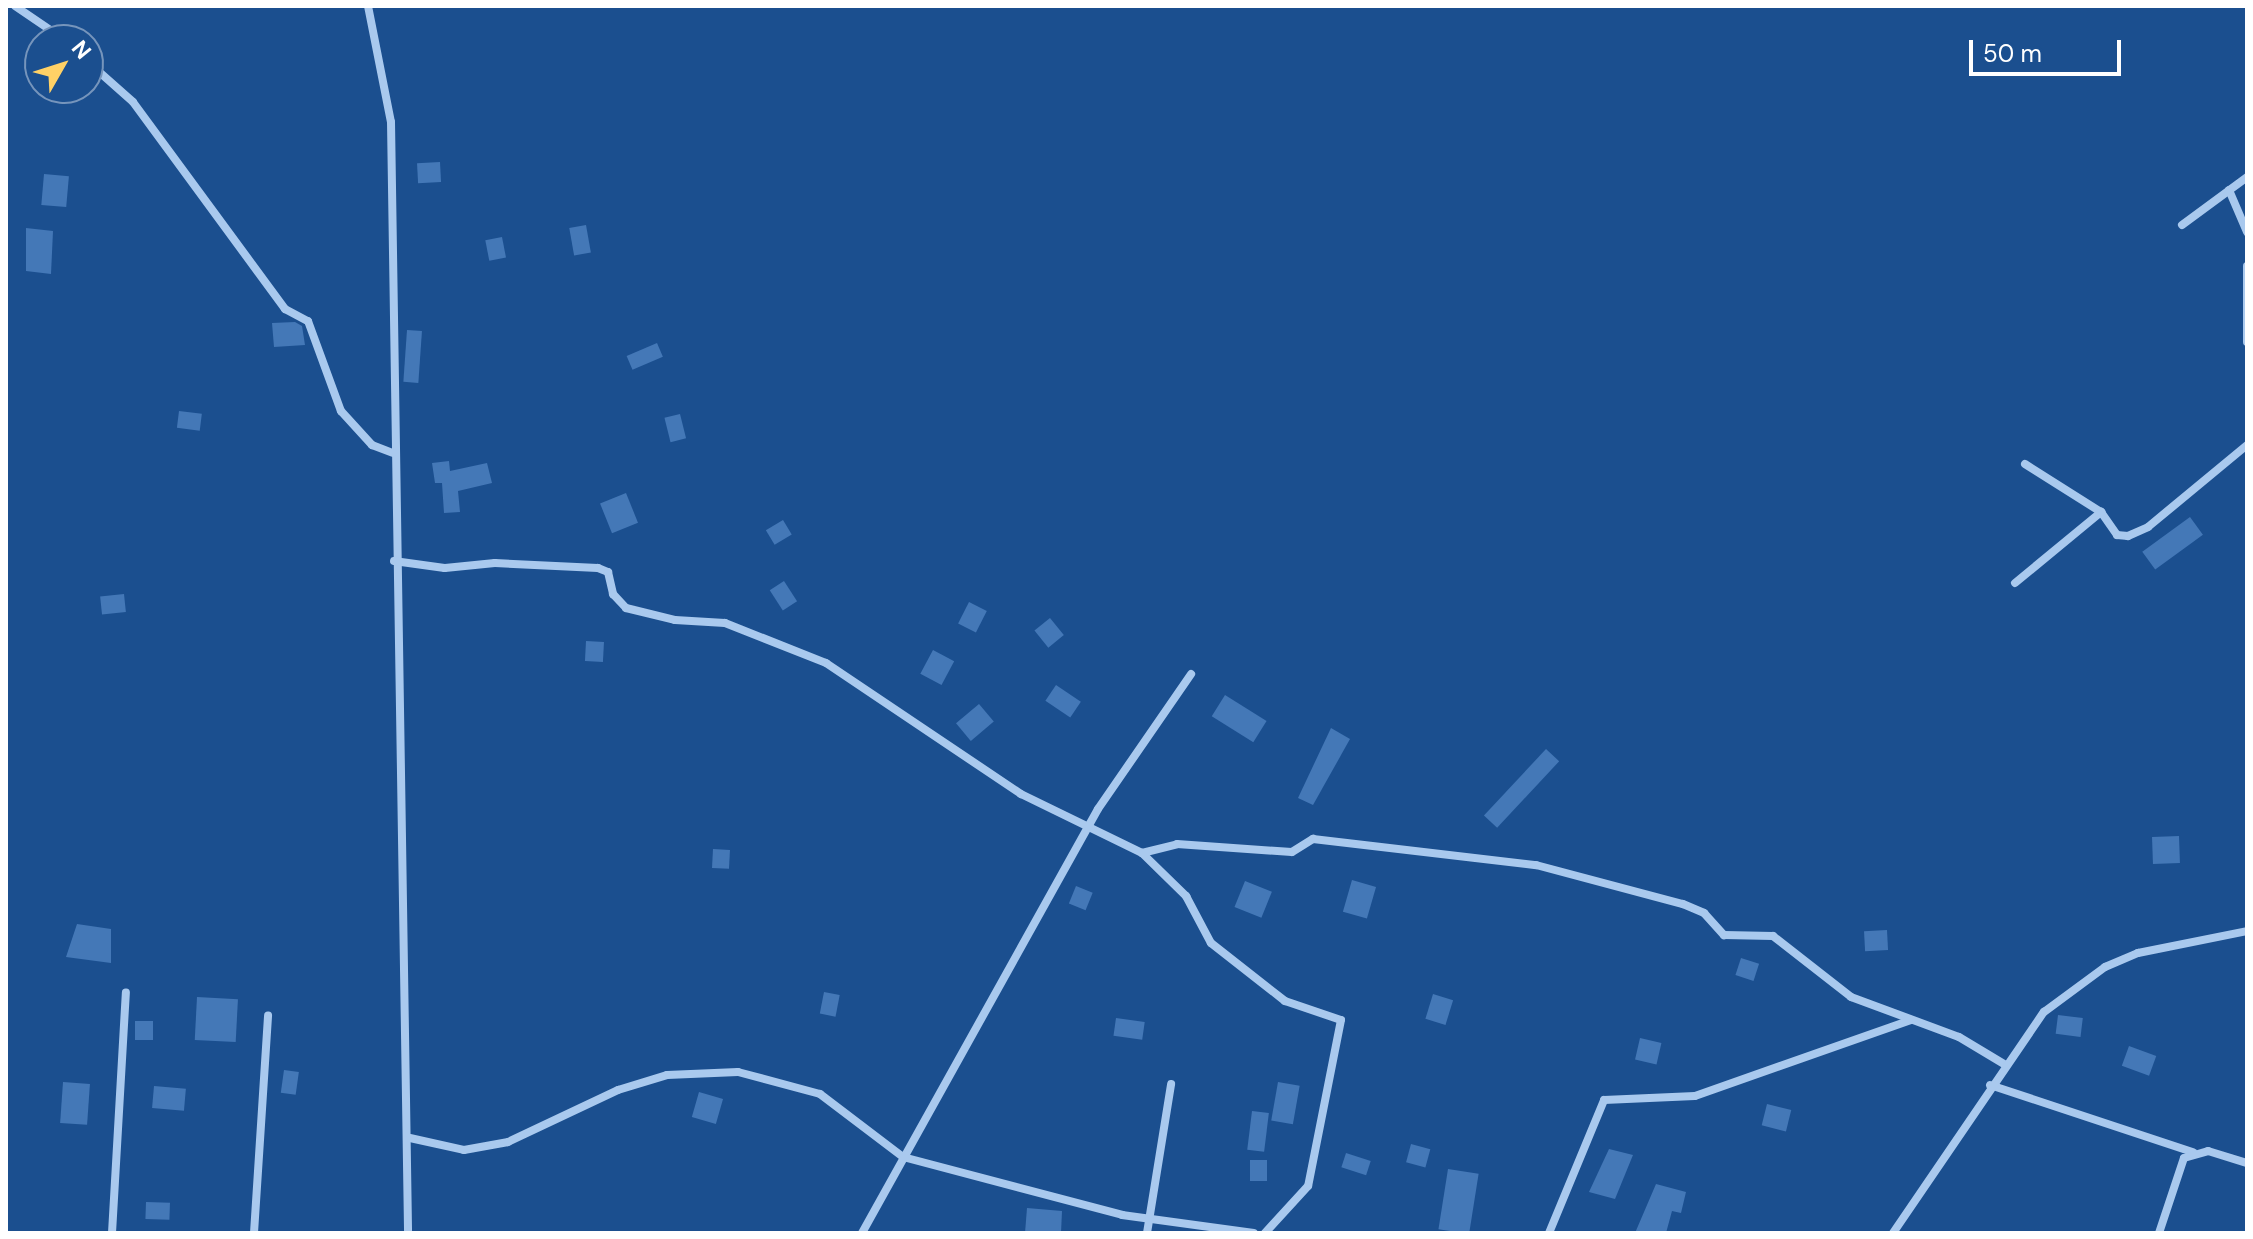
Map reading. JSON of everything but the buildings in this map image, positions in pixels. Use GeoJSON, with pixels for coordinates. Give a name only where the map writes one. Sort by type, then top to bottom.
{"type":"FeatureCollection","features":[{"type":"Feature","properties":{"kind":"street"},"geometry":{"type":"LineString","coordinates":[[15,6],[41,24]]}},
{"type":"Feature","properties":{"kind":"street"},"geometry":{"type":"LineString","coordinates":[[368,6],[391,122],[394,561],[410,1138],[408,1233]]}},
{"type":"Feature","properties":{"kind":"street"},"geometry":{"type":"LineString","coordinates":[[104,76],[133,102],[285,309],[308,321],[341,411],[372,445],[393,453]]}},
{"type":"Feature","properties":{"kind":"street"},"geometry":{"type":"LineString","coordinates":[[2182,225],[2247,177]]}},
{"type":"Feature","properties":{"kind":"street"},"geometry":{"type":"LineString","coordinates":[[2229,190],[2247,232]]}},
{"type":"Feature","properties":{"kind":"street"},"geometry":{"type":"LineString","coordinates":[[2247,266],[2247,342]]}},
{"type":"Feature","properties":{"kind":"street"},"geometry":{"type":"LineString","coordinates":[[2025,464],[2101,512],[2117,535],[2138,533],[2247,445]]}},
{"type":"Feature","properties":{"kind":"street"},"geometry":{"type":"LineString","coordinates":[[2015,583],[2101,512]]}},
{"type":"Feature","properties":{"kind":"street"},"geometry":{"type":"LineString","coordinates":[[394,561],[445,568],[495,563],[598,568],[608,572],[613,594],[626,608],[675,620],[725,623],[826,663],[1086,831],[1142,853],[1186,896],[1211,943],[1285,1001],[1341,1020],[1308,1186],[1265,1233]]}},
{"type":"Feature","properties":{"kind":"street"},"geometry":{"type":"LineString","coordinates":[[862,1233],[1086,831],[1191,674]]}},
{"type":"Feature","properties":{"kind":"street"},"geometry":{"type":"LineString","coordinates":[[1142,853],[1177,844],[1292,852],[1313,839],[1536,865],[1683,904],[1704,913],[1724,935],[1773,936],[1851,997],[1959,1037],[2004,1064]]}},
{"type":"Feature","properties":{"kind":"street"},"geometry":{"type":"LineString","coordinates":[[1893,1233],[2004,1064],[2044,1012],[2105,967],[2138,953],[2247,931]]}},
{"type":"Feature","properties":{"kind":"street"},"geometry":{"type":"LineString","coordinates":[[112,1233],[126,992]]}},
{"type":"Feature","properties":{"kind":"street"},"geometry":{"type":"LineString","coordinates":[[254,1233],[268,1015]]}},
{"type":"Feature","properties":{"kind":"street"},"geometry":{"type":"LineString","coordinates":[[1549,1233],[1604,1100],[1695,1096],[1911,1020]]}},
{"type":"Feature","properties":{"kind":"street"},"geometry":{"type":"LineString","coordinates":[[410,1138],[464,1150],[508,1142],[618,1090],[667,1075],[738,1072],[820,1094],[903,1157],[1150,1219],[1254,1233]]}},
{"type":"Feature","properties":{"kind":"street"},"geometry":{"type":"LineString","coordinates":[[1147,1233],[1171,1084]]}},
{"type":"Feature","properties":{"kind":"street"},"geometry":{"type":"LineString","coordinates":[[1990,1085],[2193,1152],[2247,1163]]}},
{"type":"Feature","properties":{"kind":"street"},"geometry":{"type":"LineString","coordinates":[[2159,1233],[2180,1168],[2193,1152]]}}]}
